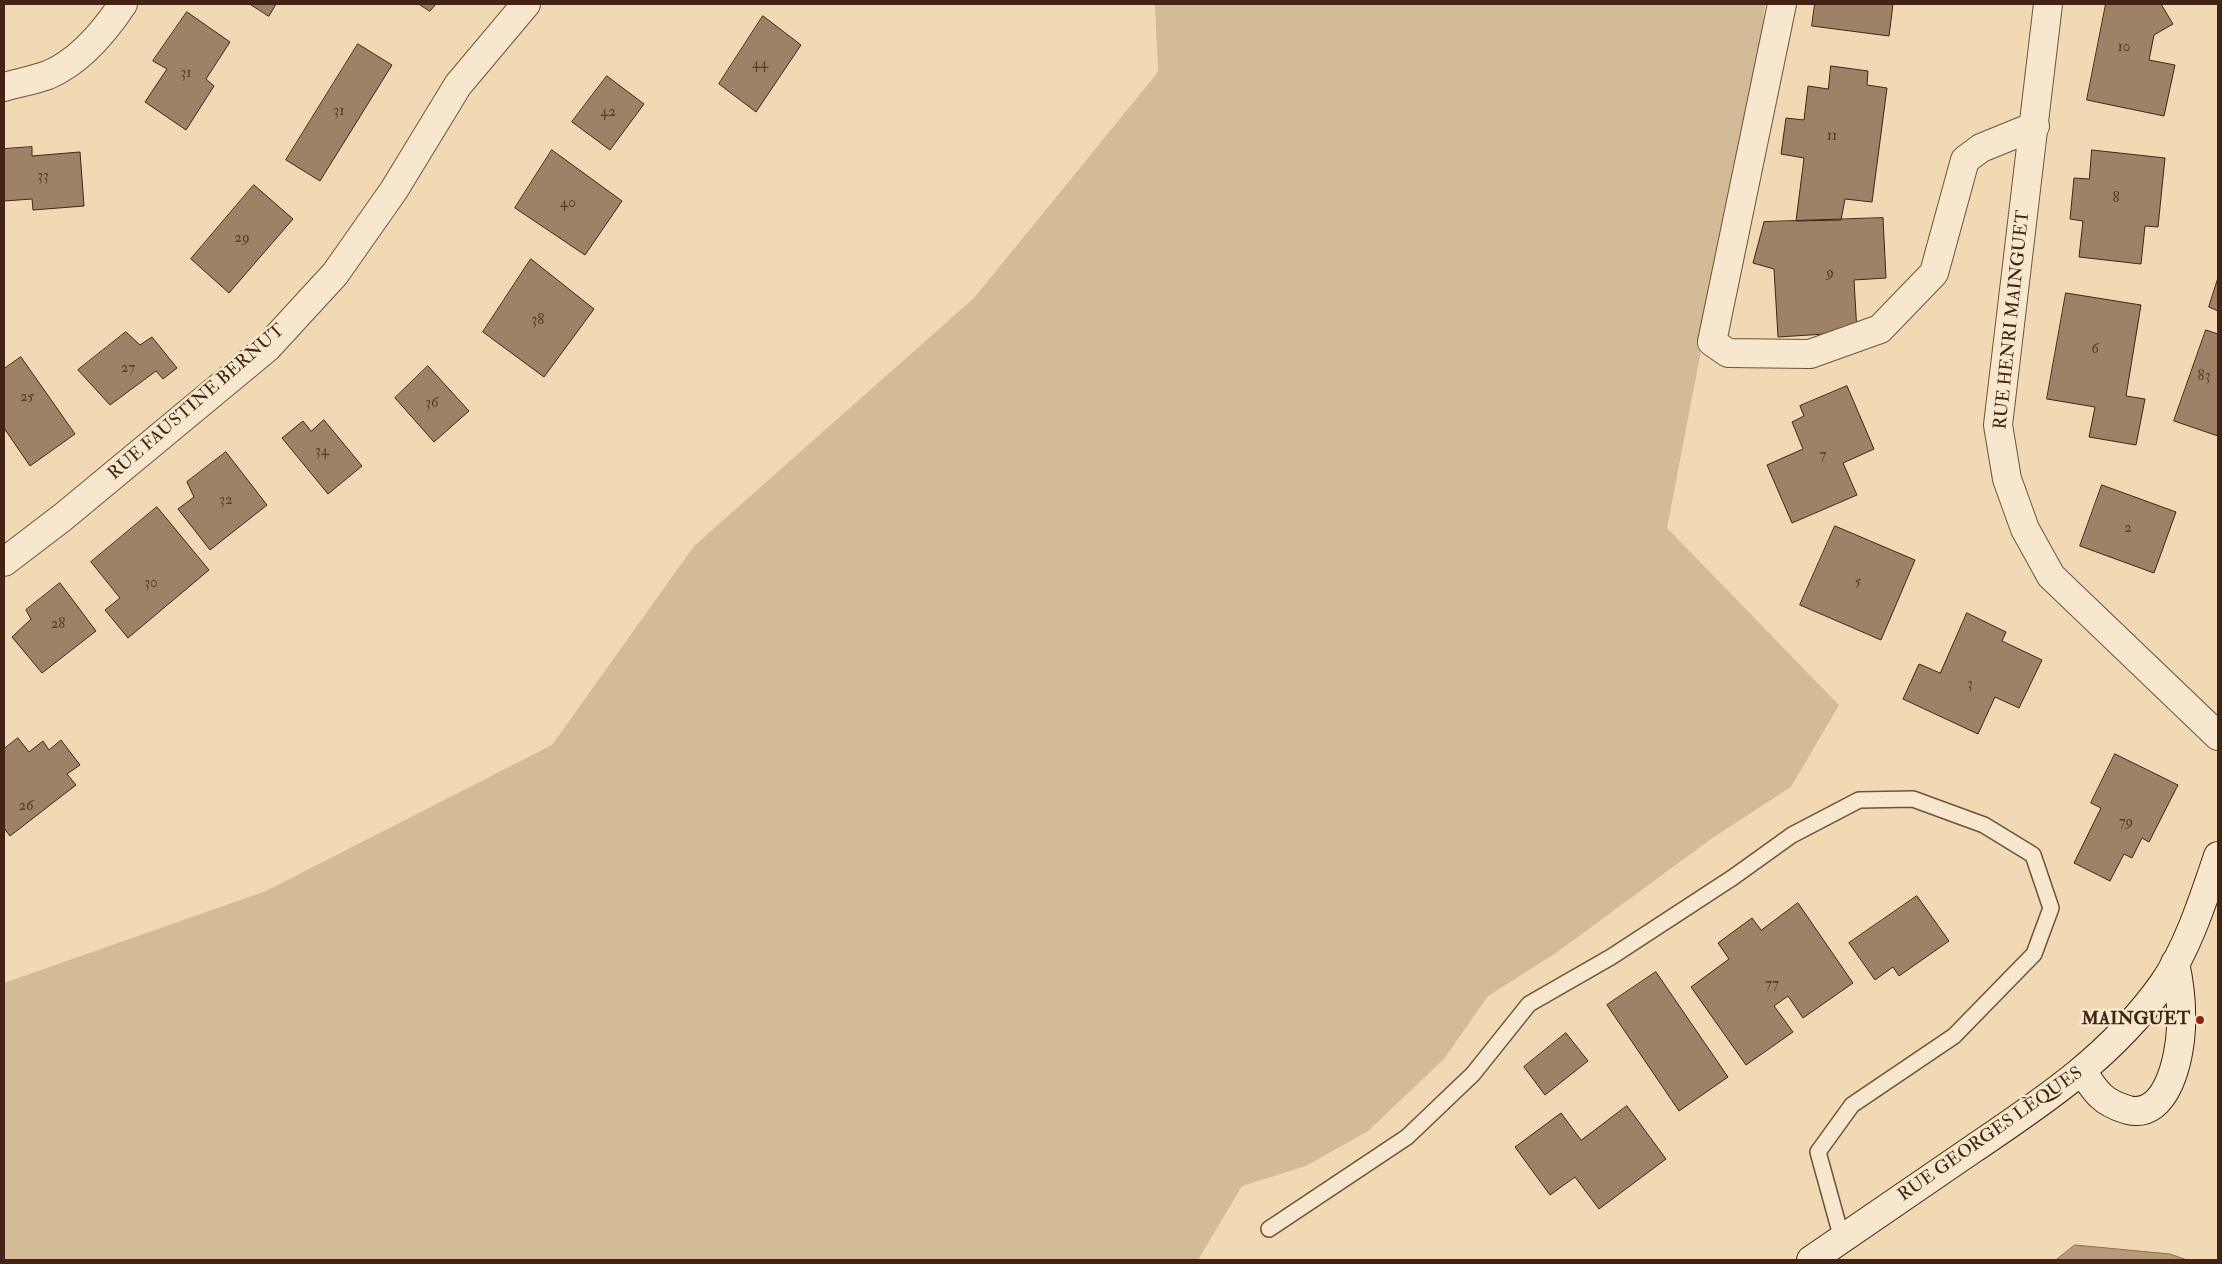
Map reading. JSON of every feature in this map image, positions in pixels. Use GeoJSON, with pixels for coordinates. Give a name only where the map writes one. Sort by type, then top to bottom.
{"type":"FeatureCollection","features":[{"type":"Feature","properties":{"kind":"street"},"geometry":{"type":"LineString","coordinates":[[4,87],[50,74],[82,53],[112,20],[123,4]]}},
{"type":"Feature","properties":{"kind":"street","name":"RUE FAUSTINE BERNUT"},"geometry":{"type":"LineString","coordinates":[[4,562],[78,505],[266,348],[335,274],[394,190],[458,85],[526,4]]}},
{"type":"Feature","properties":{"kind":"street"},"geometry":{"type":"LineString","coordinates":[[1782,4],[1712,342],[1728,353],[1810,354],[1880,328],[1934,273],[1964,160],[1981,148],[2035,126]]}},
{"type":"Feature","properties":{"kind":"street","name":"RUE HENRI MAINGUET"},"geometry":{"type":"LineString","coordinates":[[2048,4],[2035,126],[1998,424],[2007,479],[2025,529],[2051,576],[2218,736]]}},
{"type":"Feature","properties":{"kind":"street","name":"RUE GEORGES LÈQUES"},"geometry":{"type":"LineString","coordinates":[[1811,1260],[2064,1087],[2103,1053],[2141,1012],[2164,982],[2175,963],[2204,898],[2218,856]]}},
{"type":"Feature","properties":{"kind":"street"},"geometry":{"type":"LineString","coordinates":[[2082,1071],[2100,1096],[2118,1107],[2142,1111],[2155,1104],[2172,1079],[2182,1029],[2182,997],[2175,963]]}},
{"type":"Feature","properties":{"kind":"lane"},"geometry":{"type":"LineString","coordinates":[[1270,1229],[1407,1137],[1473,1074],[1528,1004],[1611,957],[1732,878],[1792,835],[1859,800],[1913,799],[1984,824],[2033,856],[2051,908],[2034,954],[1954,1036],[1852,1105],[1818,1152],[1842,1239]]}},
{"type":"Feature","properties":{"kind":"shaded area"},"geometry":{"type":"Polygon","coordinates":[[[1155,4],[1765,4],[1761,38],[1667,528],[1839,705],[1791,787],[1711,839],[1556,953],[1488,996],[1444,1059],[1368,1131],[1306,1166],[1242,1186],[1198,1260],[4,1260],[4,983],[266,891],[552,745],[694,546],[974,298],[1158,72],[1155,4]]]}},
{"type":"Feature","properties":{"kind":"shaded area"},"geometry":{"type":"Polygon","coordinates":[[[2075,1245],[2170,1254],[2187,1260],[2056,1260],[2075,1245]]]}},
{"type":"Feature","properties":{"kind":"building"},"geometry":{"type":"Polygon","coordinates":[[[250,4],[276,4],[269,16],[250,4]]]}},
{"type":"Feature","properties":{"kind":"building"},"geometry":{"type":"Polygon","coordinates":[[[419,4],[436,4],[430,11],[419,4]]]}},
{"type":"Feature","properties":{"kind":"building"},"geometry":{"type":"Polygon","coordinates":[[[1815,4],[1893,4],[1889,36],[1812,26],[1815,4]]]}},
{"type":"Feature","properties":{"kind":"building"},"geometry":{"type":"Polygon","coordinates":[[[2106,4],[2161,4],[2173,24],[2154,35],[2149,60],[2175,65],[2164,116],[2087,100],[2106,4]]]}},
{"type":"Feature","properties":{"kind":"building"},"geometry":{"type":"Polygon","coordinates":[[[187,12],[230,42],[206,79],[214,86],[186,130],[145,102],[167,69],[153,61],[187,12]]]}},
{"type":"Feature","properties":{"kind":"building"},"geometry":{"type":"Polygon","coordinates":[[[763,16],[801,45],[756,112],[719,84],[763,16]]]}},
{"type":"Feature","properties":{"kind":"building"},"geometry":{"type":"Polygon","coordinates":[[[358,44],[392,65],[320,181],[286,160],[358,44]]]}},
{"type":"Feature","properties":{"kind":"building"},"geometry":{"type":"Polygon","coordinates":[[[1831,66],[1868,71],[1867,85],[1887,88],[1872,202],[1845,199],[1841,220],[1796,221],[1804,158],[1781,154],[1786,118],[1804,120],[1808,86],[1828,89],[1831,66]]]}},
{"type":"Feature","properties":{"kind":"building"},"geometry":{"type":"Polygon","coordinates":[[[607,76],[644,104],[610,150],[572,122],[607,76]]]}},
{"type":"Feature","properties":{"kind":"building"},"geometry":{"type":"Polygon","coordinates":[[[32,147],[32,156],[80,152],[84,206],[33,210],[32,199],[4,201],[4,149],[32,147]]]}},
{"type":"Feature","properties":{"kind":"building"},"geometry":{"type":"Polygon","coordinates":[[[552,150],[622,201],[585,255],[515,208],[552,150]]]}},
{"type":"Feature","properties":{"kind":"building"},"geometry":{"type":"Polygon","coordinates":[[[2092,150],[2165,158],[2158,227],[2145,226],[2141,264],[2079,257],[2083,221],[2070,219],[2074,178],[2089,179],[2092,150]]]}},
{"type":"Feature","properties":{"kind":"building"},"geometry":{"type":"Polygon","coordinates":[[[254,185],[293,219],[229,293],[191,259],[254,185]]]}},
{"type":"Feature","properties":{"kind":"building"},"geometry":{"type":"Polygon","coordinates":[[[1883,218],[1886,278],[1854,280],[1857,332],[1778,337],[1774,269],[1753,263],[1764,222],[1883,218]]]}},
{"type":"Feature","properties":{"kind":"building"},"geometry":{"type":"Polygon","coordinates":[[[531,259],[594,309],[544,377],[483,332],[531,259]]]}},
{"type":"Feature","properties":{"kind":"building"},"geometry":{"type":"Polygon","coordinates":[[[2218,278],[2218,311],[2209,307],[2218,278]]]}},
{"type":"Feature","properties":{"kind":"building"},"geometry":{"type":"Polygon","coordinates":[[[2066,293],[2141,305],[2126,396],[2145,399],[2136,445],[2089,437],[2095,407],[2047,399],[2066,293]]]}},
{"type":"Feature","properties":{"kind":"building"},"geometry":{"type":"Polygon","coordinates":[[[2206,330],[2218,334],[2218,436],[2174,421],[2206,330]]]}},
{"type":"Feature","properties":{"kind":"building"},"geometry":{"type":"Polygon","coordinates":[[[126,332],[140,345],[152,337],[177,368],[163,379],[156,371],[110,405],[78,370],[126,332]]]}},
{"type":"Feature","properties":{"kind":"building"},"geometry":{"type":"Polygon","coordinates":[[[21,357],[75,434],[30,466],[4,428],[4,369],[21,357]]]}},
{"type":"Feature","properties":{"kind":"building"},"geometry":{"type":"Polygon","coordinates":[[[428,366],[469,411],[434,442],[395,398],[428,366]]]}},
{"type":"Feature","properties":{"kind":"building"},"geometry":{"type":"Polygon","coordinates":[[[1847,386],[1874,449],[1843,463],[1857,495],[1792,523],[1767,465],[1803,449],[1792,422],[1804,416],[1800,406],[1847,386]]]}},
{"type":"Feature","properties":{"kind":"building"},"geometry":{"type":"Polygon","coordinates":[[[324,420],[362,466],[328,494],[282,438],[303,421],[311,431],[324,420]]]}},
{"type":"Feature","properties":{"kind":"building"},"geometry":{"type":"Polygon","coordinates":[[[226,452],[267,505],[210,550],[178,509],[194,497],[187,482],[226,452]]]}},
{"type":"Feature","properties":{"kind":"building"},"geometry":{"type":"Polygon","coordinates":[[[2102,485],[2176,512],[2154,573],[2080,546],[2102,485]]]}},
{"type":"Feature","properties":{"kind":"building"},"geometry":{"type":"Polygon","coordinates":[[[157,507],[209,570],[128,638],[105,610],[120,598],[91,562],[157,507]]]}},
{"type":"Feature","properties":{"kind":"building"},"geometry":{"type":"Polygon","coordinates":[[[1835,526],[1915,560],[1881,640],[1800,605],[1835,526]]]}},
{"type":"Feature","properties":{"kind":"building"},"geometry":{"type":"Polygon","coordinates":[[[60,583],[96,631],[42,673],[12,637],[31,619],[26,610],[60,583]]]}},
{"type":"Feature","properties":{"kind":"building"},"geometry":{"type":"Polygon","coordinates":[[[1967,613],[2006,632],[2002,641],[2042,660],[2019,708],[1995,697],[1978,734],[1903,699],[1919,664],[1940,673],[1967,613]]]}},
{"type":"Feature","properties":{"kind":"building"},"geometry":{"type":"Polygon","coordinates":[[[18,738],[29,752],[43,741],[49,750],[61,740],[80,765],[67,774],[76,785],[10,836],[4,828],[4,749],[18,738]]]}},
{"type":"Feature","properties":{"kind":"building"},"geometry":{"type":"Polygon","coordinates":[[[2115,754],[2178,785],[2149,842],[2142,838],[2132,858],[2124,854],[2110,881],[2074,863],[2101,808],[2091,803],[2115,754]]]}},
{"type":"Feature","properties":{"kind":"building"},"geometry":{"type":"Polygon","coordinates":[[[1917,896],[1949,941],[1899,976],[1893,967],[1875,980],[1849,943],[1917,896]]]}},
{"type":"Feature","properties":{"kind":"building"},"geometry":{"type":"Polygon","coordinates":[[[1798,903],[1853,983],[1803,1018],[1788,996],[1774,1006],[1793,1032],[1746,1065],[1691,987],[1729,959],[1718,943],[1752,918],[1761,930],[1798,903]]]}},
{"type":"Feature","properties":{"kind":"building"},"geometry":{"type":"Polygon","coordinates":[[[1656,972],[1728,1077],[1679,1111],[1607,1005],[1656,972]]]}},
{"type":"Feature","properties":{"kind":"building"},"geometry":{"type":"Polygon","coordinates":[[[1566,1033],[1588,1061],[1545,1095],[1524,1067],[1566,1033]]]}},
{"type":"Feature","properties":{"kind":"building"},"geometry":{"type":"Polygon","coordinates":[[[1627,1106],[1666,1159],[1599,1209],[1575,1177],[1550,1195],[1515,1147],[1561,1113],[1581,1140],[1627,1106]]]}},
{"type":"Feature","properties":{"kind":"place","name":"MAINGUET"},"geometry":{"type":"Point","coordinates":[2200,1020]}}]}
